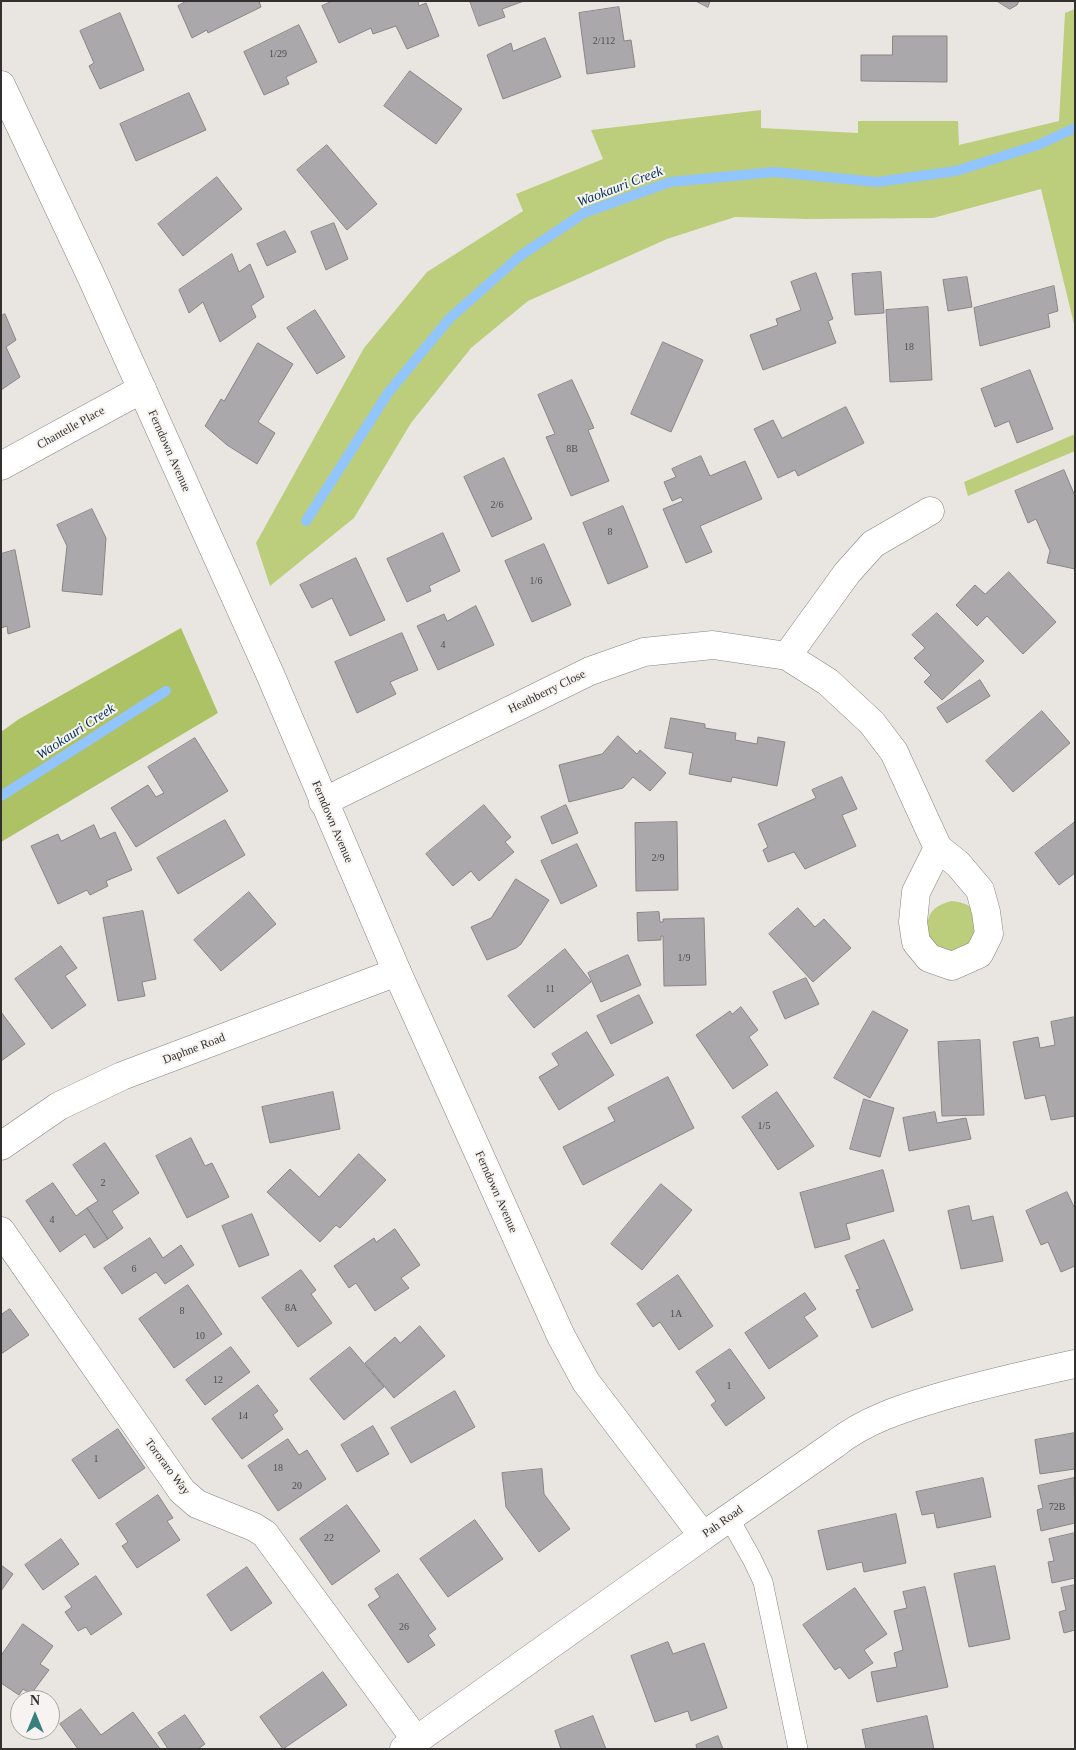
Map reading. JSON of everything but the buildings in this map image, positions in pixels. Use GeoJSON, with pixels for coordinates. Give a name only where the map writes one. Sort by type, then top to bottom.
{"type":"FeatureCollection","features":[{"type":"Feature","properties":{"kind":"street","name":"Ferndown Avenue"},"geometry":{"type":"LineString","coordinates":[[1,85],[142,389],[270,674],[397,972],[561,1336],[586,1382],[703,1536]]}},
{"type":"Feature","properties":{"kind":"street","name":"Chantelle Place"},"geometry":{"type":"LineString","coordinates":[[1,466],[142,389]]}},
{"type":"Feature","properties":{"kind":"street"},"geometry":{"type":"LineString","coordinates":[[786,656],[847,573],[873,544],[930,511]]}},
{"type":"Feature","properties":{"kind":"street","name":"Heathberry Close"},"geometry":{"type":"LineString","coordinates":[[323,802],[590,671],[644,652],[712,645],[786,656],[828,682],[872,723],[894,752],[938,848]]}},
{"type":"Feature","properties":{"kind":"street","name":"Daphne Road"},"geometry":{"type":"LineString","coordinates":[[1,1146],[59,1106],[122,1076],[397,972]]}},
{"type":"Feature","properties":{"kind":"street","name":"Tororaro Way"},"geometry":{"type":"LineString","coordinates":[[1,1231],[182,1491],[197,1504],[254,1527],[268,1538],[410,1745]]}},
{"type":"Feature","properties":{"kind":"street","name":"Pah Road"},"geometry":{"type":"LineString","coordinates":[[410,1745],[852,1431],[902,1409],[990,1382],[1075,1364]]}},
{"type":"Feature","properties":{"kind":"lane"},"geometry":{"type":"LineString","coordinates":[[728,1518],[763,1582],[798,1749]]}},
{"type":"Feature","properties":{"kind":"green space"},"geometry":{"type":"Polygon","coordinates":[[[1075,9],[1075,328],[1041,189],[933,218],[807,219],[735,217],[667,239],[528,301],[471,348],[411,423],[354,518],[270,586],[256,543],[364,348],[427,272],[523,211],[516,194],[603,159],[591,130],[761,110],[761,128],[858,133],[858,121],[958,121],[959,145],[1059,121],[1065,13],[1075,9]]]}},
{"type":"Feature","properties":{"kind":"green space"},"geometry":{"type":"Polygon","coordinates":[[[1075,434],[1075,451],[968,496],[964,482],[1075,434]]]}},
{"type":"Feature","properties":{"kind":"green space"},"geometry":{"type":"Polygon","coordinates":[[[181,628],[218,713],[1,842],[1,732],[19,719],[181,628]]]}},
{"type":"Feature","properties":{"kind":"green space"},"geometry":{"type":"Polygon","coordinates":[[[951,901],[960,902],[971,907],[976,916],[981,936],[954,957],[930,944],[928,929],[929,917],[932,912],[942,904],[951,901]]]}},
{"type":"Feature","properties":{"kind":"waterway","name":"Waokauri Creek"},"geometry":{"type":"LineString","coordinates":[[306,521],[388,393],[450,318],[520,256],[584,213],[670,182],[774,172],[877,182],[956,171],[1038,145],[1075,128]]}},
{"type":"Feature","properties":{"kind":"waterway","name":"Waokauri Creek"},"geometry":{"type":"LineString","coordinates":[[1,796],[166,691]]}}]}
